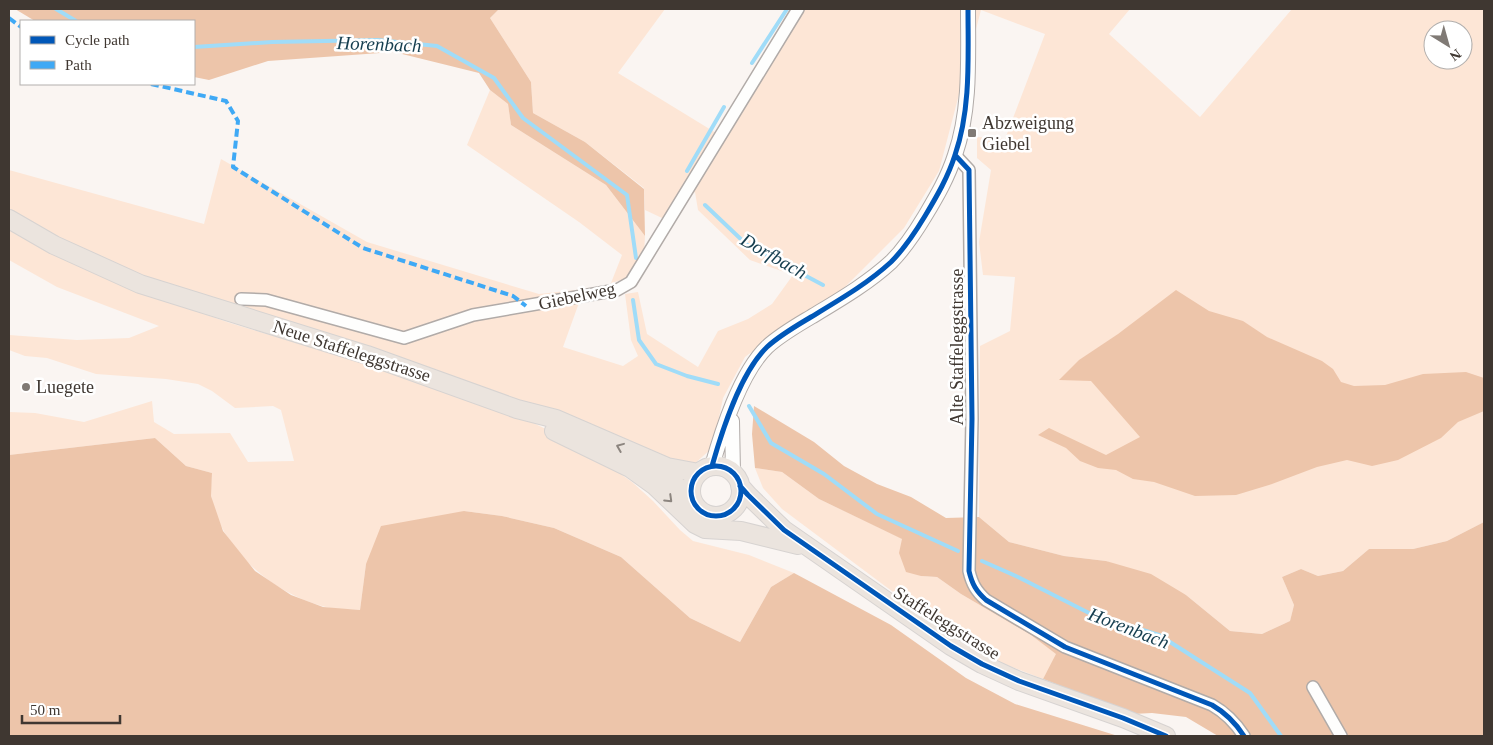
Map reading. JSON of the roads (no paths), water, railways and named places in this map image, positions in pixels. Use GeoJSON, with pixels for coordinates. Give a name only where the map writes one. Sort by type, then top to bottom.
{"type":"FeatureCollection","features":[{"type":"Feature","properties":{"kind":"main road","name":"Neue Staffeleggstrasse"},"geometry":{"type":"LineString","coordinates":[[9,219],[54,245],[140,284],[367,355],[517,409],[556,419],[667,467],[706,469]]}},
{"type":"Feature","properties":{"kind":"main road"},"geometry":{"type":"LineString","coordinates":[[517,409],[551,429],[630,468],[655,486],[685,516],[700,527],[741,531],[808,547]]}},
{"type":"Feature","properties":{"kind":"main road"},"geometry":{"type":"LineString","coordinates":[[630,468],[647,470],[673,483],[692,499]]}},
{"type":"Feature","properties":{"kind":"main road"},"geometry":{"type":"LineString","coordinates":[[706,469],[727,469],[737,480],[740,496],[732,510],[723,515],[709,515],[701,512],[692,499],[690,491],[692,483],[706,469]]}},
{"type":"Feature","properties":{"kind":"main road","name":"Staffeleggstrasse"},"geometry":{"type":"LineString","coordinates":[[737,480],[748,496],[784,530],[952,646],[982,664],[1019,681],[1123,718],[1166,736]]}},
{"type":"Feature","properties":{"kind":"main road","name":"Staffeleggstrasse"},"geometry":{"type":"LineString","coordinates":[[723,515],[784,530]]}},
{"type":"Feature","properties":{"kind":"street","name":"Giebelweg"},"geometry":{"type":"LineString","coordinates":[[241,299],[266,300],[404,338],[473,315],[617,290],[631,282],[798,9]]}},
{"type":"Feature","properties":{"kind":"street"},"geometry":{"type":"LineString","coordinates":[[706,469],[747,373],[766,349],[793,328],[859,288],[893,260],[920,225],[942,188],[955,156],[963,119],[967,88],[968,9]]}},
{"type":"Feature","properties":{"kind":"street","name":"Alte Staffeleggstrasse"},"geometry":{"type":"LineString","coordinates":[[955,156],[969,170],[972,419],[969,571],[972,584],[977,593],[986,600],[1065,646],[1212,704],[1227,713],[1244,736]]}},
{"type":"Feature","properties":{"kind":"street"},"geometry":{"type":"LineString","coordinates":[[735,400],[731,433],[737,480]]}},
{"type":"Feature","properties":{"kind":"street"},"geometry":{"type":"LineString","coordinates":[[1313,687],[1341,736]]}},
{"type":"Feature","properties":{"kind":"waterway","name":"Horenbach"},"geometry":{"type":"LineString","coordinates":[[56,9],[74,20]]}},
{"type":"Feature","properties":{"kind":"waterway","name":"Dorfbach"},"geometry":{"type":"LineString","coordinates":[[752,63],[787,9]]}},
{"type":"Feature","properties":{"kind":"waterway","name":"Horenbach"},"geometry":{"type":"LineString","coordinates":[[195,47],[272,42],[378,40],[437,46],[494,78],[523,118],[627,195],[636,258]]}},
{"type":"Feature","properties":{"kind":"waterway","name":"Dorfbach"},"geometry":{"type":"LineString","coordinates":[[687,171],[724,107]]}},
{"type":"Feature","properties":{"kind":"waterway","name":"Dorfbach"},"geometry":{"type":"LineString","coordinates":[[705,205],[746,244],[823,285]]}},
{"type":"Feature","properties":{"kind":"waterway","name":"Horenbach"},"geometry":{"type":"LineString","coordinates":[[633,300],[639,340],[656,364],[687,376],[718,384]]}},
{"type":"Feature","properties":{"kind":"waterway","name":"Horenbach"},"geometry":{"type":"LineString","coordinates":[[749,406],[771,443],[824,474],[877,514],[958,551]]}},
{"type":"Feature","properties":{"kind":"waterway","name":"Horenbach"},"geometry":{"type":"LineString","coordinates":[[982,561],[1091,614],[1159,635],[1250,693],[1281,736]]}},
{"type":"Feature","properties":{"kind":"place","name":"Abzweigung Giebel"},"geometry":{"type":"Point","coordinates":[972,133]}},
{"type":"Feature","properties":{"kind":"place","name":"Luegete"},"geometry":{"type":"Point","coordinates":[26,387]}}]}
